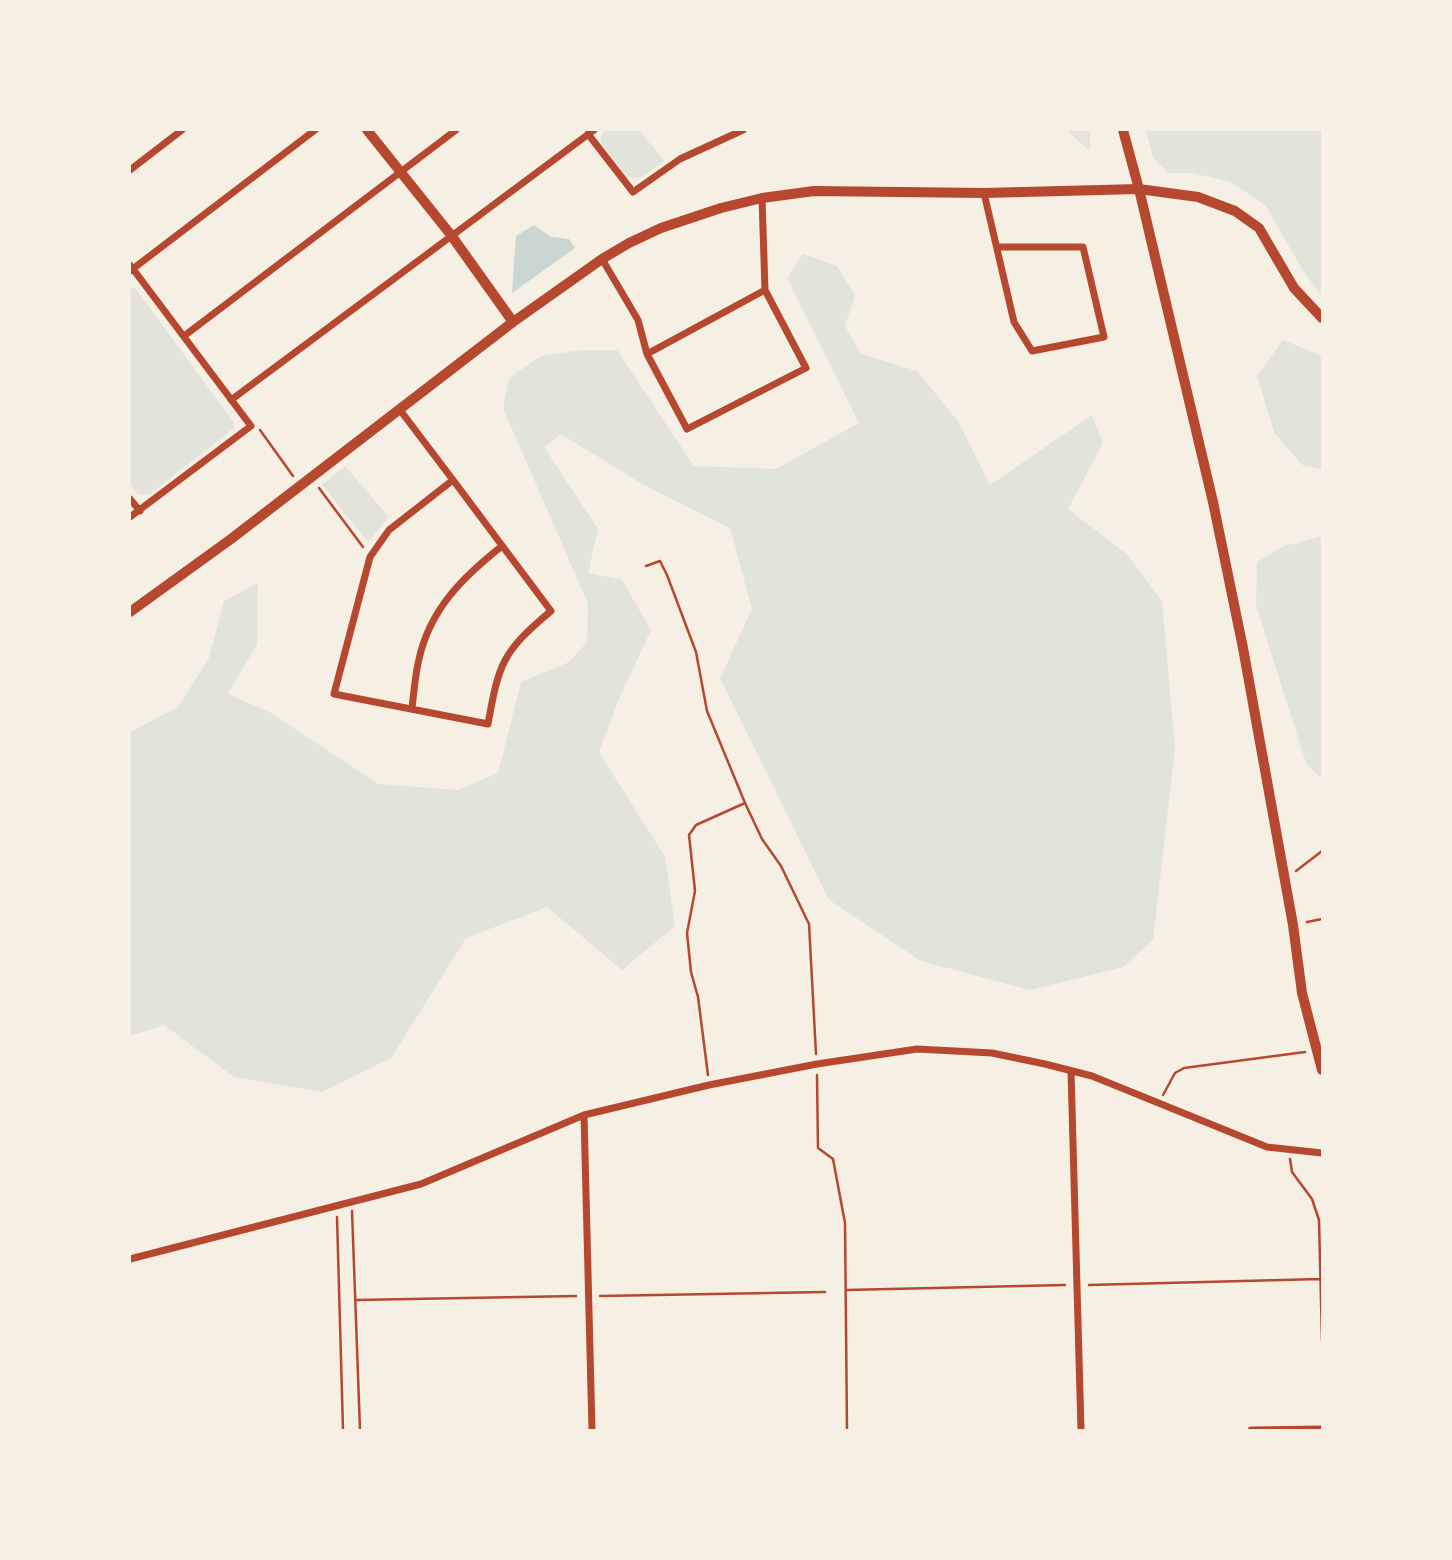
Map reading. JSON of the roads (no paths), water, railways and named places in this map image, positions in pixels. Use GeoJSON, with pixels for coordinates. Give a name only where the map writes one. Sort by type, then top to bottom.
{"type":"FeatureCollection","features":[{"type":"Feature","properties":{"kind":"main road"},"geometry":{"type":"LineString","coordinates":[[1123,130],[1216,516],[1243,648],[1303,993],[1322,1070]]}},
{"type":"Feature","properties":{"kind":"street"},"geometry":{"type":"LineString","coordinates":[[130,170],[182,130]]}},
{"type":"Feature","properties":{"kind":"street"},"geometry":{"type":"LineString","coordinates":[[130,517],[251,426],[131,269],[315,130]]}},
{"type":"Feature","properties":{"kind":"street"},"geometry":{"type":"LineString","coordinates":[[367,130],[401,171],[513,322]]}},
{"type":"Feature","properties":{"kind":"street"},"geometry":{"type":"LineString","coordinates":[[184,336],[456,130]]}},
{"type":"Feature","properties":{"kind":"street"},"geometry":{"type":"LineString","coordinates":[[231,400],[591,132],[633,192],[680,159],[743,130]]}},
{"type":"Feature","properties":{"kind":"street"},"geometry":{"type":"LineString","coordinates":[[130,612],[513,322],[602,259],[661,228],[721,208],[762,198],[814,191],[984,193],[1139,189],[1198,197],[1235,211],[1259,228],[1294,288],[1322,318]]}},
{"type":"Feature","properties":{"kind":"street"},"geometry":{"type":"LineString","coordinates":[[984,193],[1014,322],[1032,351],[1104,337],[1083,247],[997,247]]}},
{"type":"Feature","properties":{"kind":"street"},"geometry":{"type":"LineString","coordinates":[[602,259],[638,320],[647,354],[687,429],[806,368],[765,290],[762,198]]}},
{"type":"Feature","properties":{"kind":"street"},"geometry":{"type":"LineString","coordinates":[[647,354],[765,290]]}},
{"type":"Feature","properties":{"kind":"street"},"geometry":{"type":"LineString","coordinates":[[400,410],[453,480],[551,611],[524,634],[505,659],[497,677],[488,724],[334,694],[370,557],[389,530],[453,480]]}},
{"type":"Feature","properties":{"kind":"street"},"geometry":{"type":"LineString","coordinates":[[130,499],[140,511]]}},
{"type":"Feature","properties":{"kind":"street"},"geometry":{"type":"LineString","coordinates":[[412,708],[419,657],[439,611],[455,587],[502,546]]}},
{"type":"Feature","properties":{"kind":"street"},"geometry":{"type":"LineString","coordinates":[[130,1259],[421,1184],[584,1115],[709,1085],[817,1064],[917,1049],[992,1053],[1092,1076],[1266,1147],[1322,1153]]}},
{"type":"Feature","properties":{"kind":"street"},"geometry":{"type":"LineString","coordinates":[[1071,1071],[1081,1430]]}},
{"type":"Feature","properties":{"kind":"street"},"geometry":{"type":"LineString","coordinates":[[584,1115],[592,1430]]}},
{"type":"Feature","properties":{"kind":"street"},"geometry":{"type":"LineString","coordinates":[[1251,1430],[1322,1429]]}}]}
